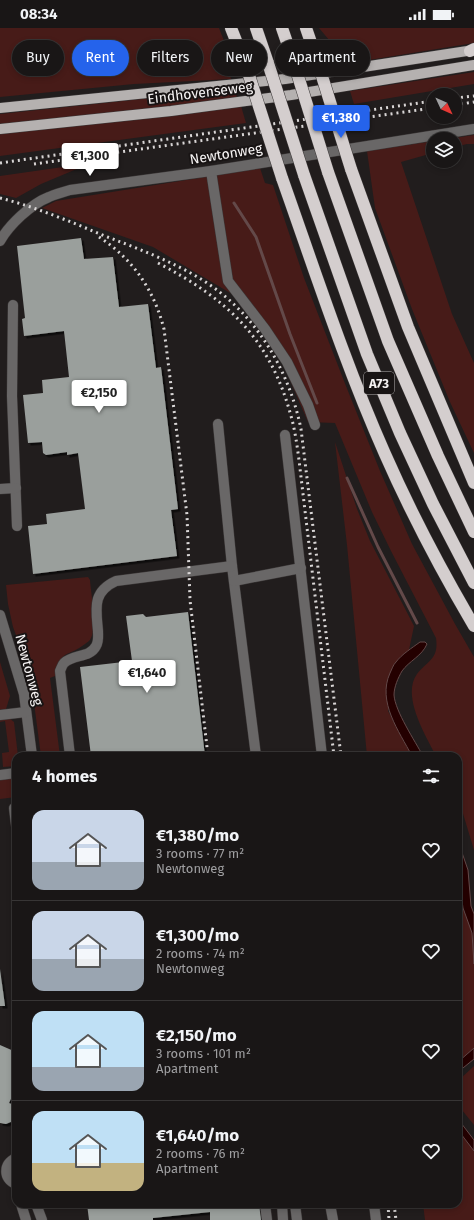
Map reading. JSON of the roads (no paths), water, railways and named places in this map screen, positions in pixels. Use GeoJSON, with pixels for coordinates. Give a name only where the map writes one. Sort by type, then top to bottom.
{"type":"FeatureCollection","features":[{"type":"Feature","properties":{"kind":"highway","name":"A73"},"geometry":{"type":"LineString","coordinates":[[232,28],[246,66],[282,178],[348,364],[385,454],[417,524],[439,566],[474,626]]}},
{"type":"Feature","properties":{"kind":"highway","name":"A73"},"geometry":{"type":"LineString","coordinates":[[256,28],[304,175],[367,354],[400,433],[433,504],[474,583]]}},
{"type":"Feature","properties":{"kind":"highway","name":"A73"},"geometry":{"type":"LineString","coordinates":[[282,28],[328,172],[388,341],[435,449],[474,532]]}},
{"type":"Feature","properties":{"kind":"highway"},"geometry":{"type":"LineString","coordinates":[[306,28],[351,169],[408,327],[474,483]]}},
{"type":"Feature","properties":{"kind":"main road","name":"Eindhovenseweg"},"geometry":{"type":"LineString","coordinates":[[0,108],[285,79],[473,50]]}},
{"type":"Feature","properties":{"kind":"main road","name":"Eindhovenseweg"},"geometry":{"type":"LineString","coordinates":[[0,129],[171,111],[291,95],[474,65]]}},
{"type":"Feature","properties":{"kind":"street","name":"Newtonweg"},"geometry":{"type":"LineString","coordinates":[[0,241],[4,233],[32,207],[48,197],[70,190],[211,171],[474,129]]}},
{"type":"Feature","properties":{"kind":"street"},"geometry":{"type":"LineString","coordinates":[[211,171],[228,281],[265,329],[287,362],[308,405],[315,425]]}},
{"type":"Feature","properties":{"kind":"street"},"geometry":{"type":"LineString","coordinates":[[13,305],[12,396],[18,526]]}},
{"type":"Feature","properties":{"kind":"street"},"geometry":{"type":"LineString","coordinates":[[218,424],[232,566],[255,752]]}},
{"type":"Feature","properties":{"kind":"street"},"geometry":{"type":"LineString","coordinates":[[286,435],[322,752]]}},
{"type":"Feature","properties":{"kind":"street"},"geometry":{"type":"LineString","coordinates":[[0,489],[16,488]]}},
{"type":"Feature","properties":{"kind":"street"},"geometry":{"type":"LineString","coordinates":[[70,752],[60,671],[64,663],[70,659],[91,652],[96,647],[98,639],[96,606],[97,598],[102,590],[108,584],[116,581],[232,566]]}},
{"type":"Feature","properties":{"kind":"street"},"geometry":{"type":"LineString","coordinates":[[234,581],[301,568]]}},
{"type":"Feature","properties":{"kind":"street","name":"Newtonweg"},"geometry":{"type":"LineString","coordinates":[[0,614],[24,694],[31,752]]}},
{"type":"Feature","properties":{"kind":"street"},"geometry":{"type":"LineString","coordinates":[[0,715],[26,712]]}},
{"type":"Feature","properties":{"kind":"street"},"geometry":{"type":"LineString","coordinates":[[0,775],[12,774]]}},
{"type":"Feature","properties":{"kind":"street"},"geometry":{"type":"LineString","coordinates":[[4,1163],[8,1180],[12,1183]]}},
{"type":"Feature","properties":{"kind":"street"},"geometry":{"type":"LineString","coordinates":[[22,1208],[26,1220]]}},
{"type":"Feature","properties":{"kind":"street"},"geometry":{"type":"LineString","coordinates":[[38,1208],[42,1220]]}},
{"type":"Feature","properties":{"kind":"street"},"geometry":{"type":"LineString","coordinates":[[266,1208],[267,1220]]}},
{"type":"Feature","properties":{"kind":"street"},"geometry":{"type":"LineString","coordinates":[[282,1208],[283,1220]]}},
{"type":"Feature","properties":{"kind":"street"},"geometry":{"type":"LineString","coordinates":[[296,1208],[297,1220]]}},
{"type":"Feature","properties":{"kind":"street"},"geometry":{"type":"LineString","coordinates":[[331,1208],[333,1220]]}},
{"type":"Feature","properties":{"kind":"street"},"geometry":{"type":"LineString","coordinates":[[374,1208],[376,1220]]}},
{"type":"Feature","properties":{"kind":"waterway"},"geometry":{"type":"LineString","coordinates":[[234,203],[256,237],[290,334],[317,403]]}},
{"type":"Feature","properties":{"kind":"waterway"},"geometry":{"type":"LineString","coordinates":[[347,478],[378,547],[417,623]]}},
{"type":"Feature","properties":{"kind":"railway"},"geometry":{"type":"LineString","coordinates":[[462,97],[474,96]]}},
{"type":"Feature","properties":{"kind":"railway"},"geometry":{"type":"LineString","coordinates":[[0,163],[426,102]]}},
{"type":"Feature","properties":{"kind":"railway"},"geometry":{"type":"LineString","coordinates":[[462,104],[474,102]]}},
{"type":"Feature","properties":{"kind":"railway"},"geometry":{"type":"LineString","coordinates":[[34,164],[426,109]]}},
{"type":"Feature","properties":{"kind":"railway"},"geometry":{"type":"LineString","coordinates":[[0,198],[40,210],[66,220],[156,256],[193,274],[223,294],[239,310],[268,345],[288,386],[296,407],[301,429],[341,752]]}},
{"type":"Feature","properties":{"kind":"railway"},"geometry":{"type":"LineString","coordinates":[[99,237],[132,265],[148,289],[160,315],[164,329],[187,515],[190,600],[208,752]]}},
{"type":"Feature","properties":{"kind":"railway"},"geometry":{"type":"LineString","coordinates":[[158,263],[205,291],[225,307],[242,324],[258,343],[271,364],[282,389],[295,432],[334,752]]}},
{"type":"Feature","properties":{"kind":"railway"},"geometry":{"type":"LineString","coordinates":[[388,1208],[389,1220]]}},
{"type":"Feature","properties":{"kind":"railway"},"geometry":{"type":"LineString","coordinates":[[394,1208],[396,1220]]}}]}
